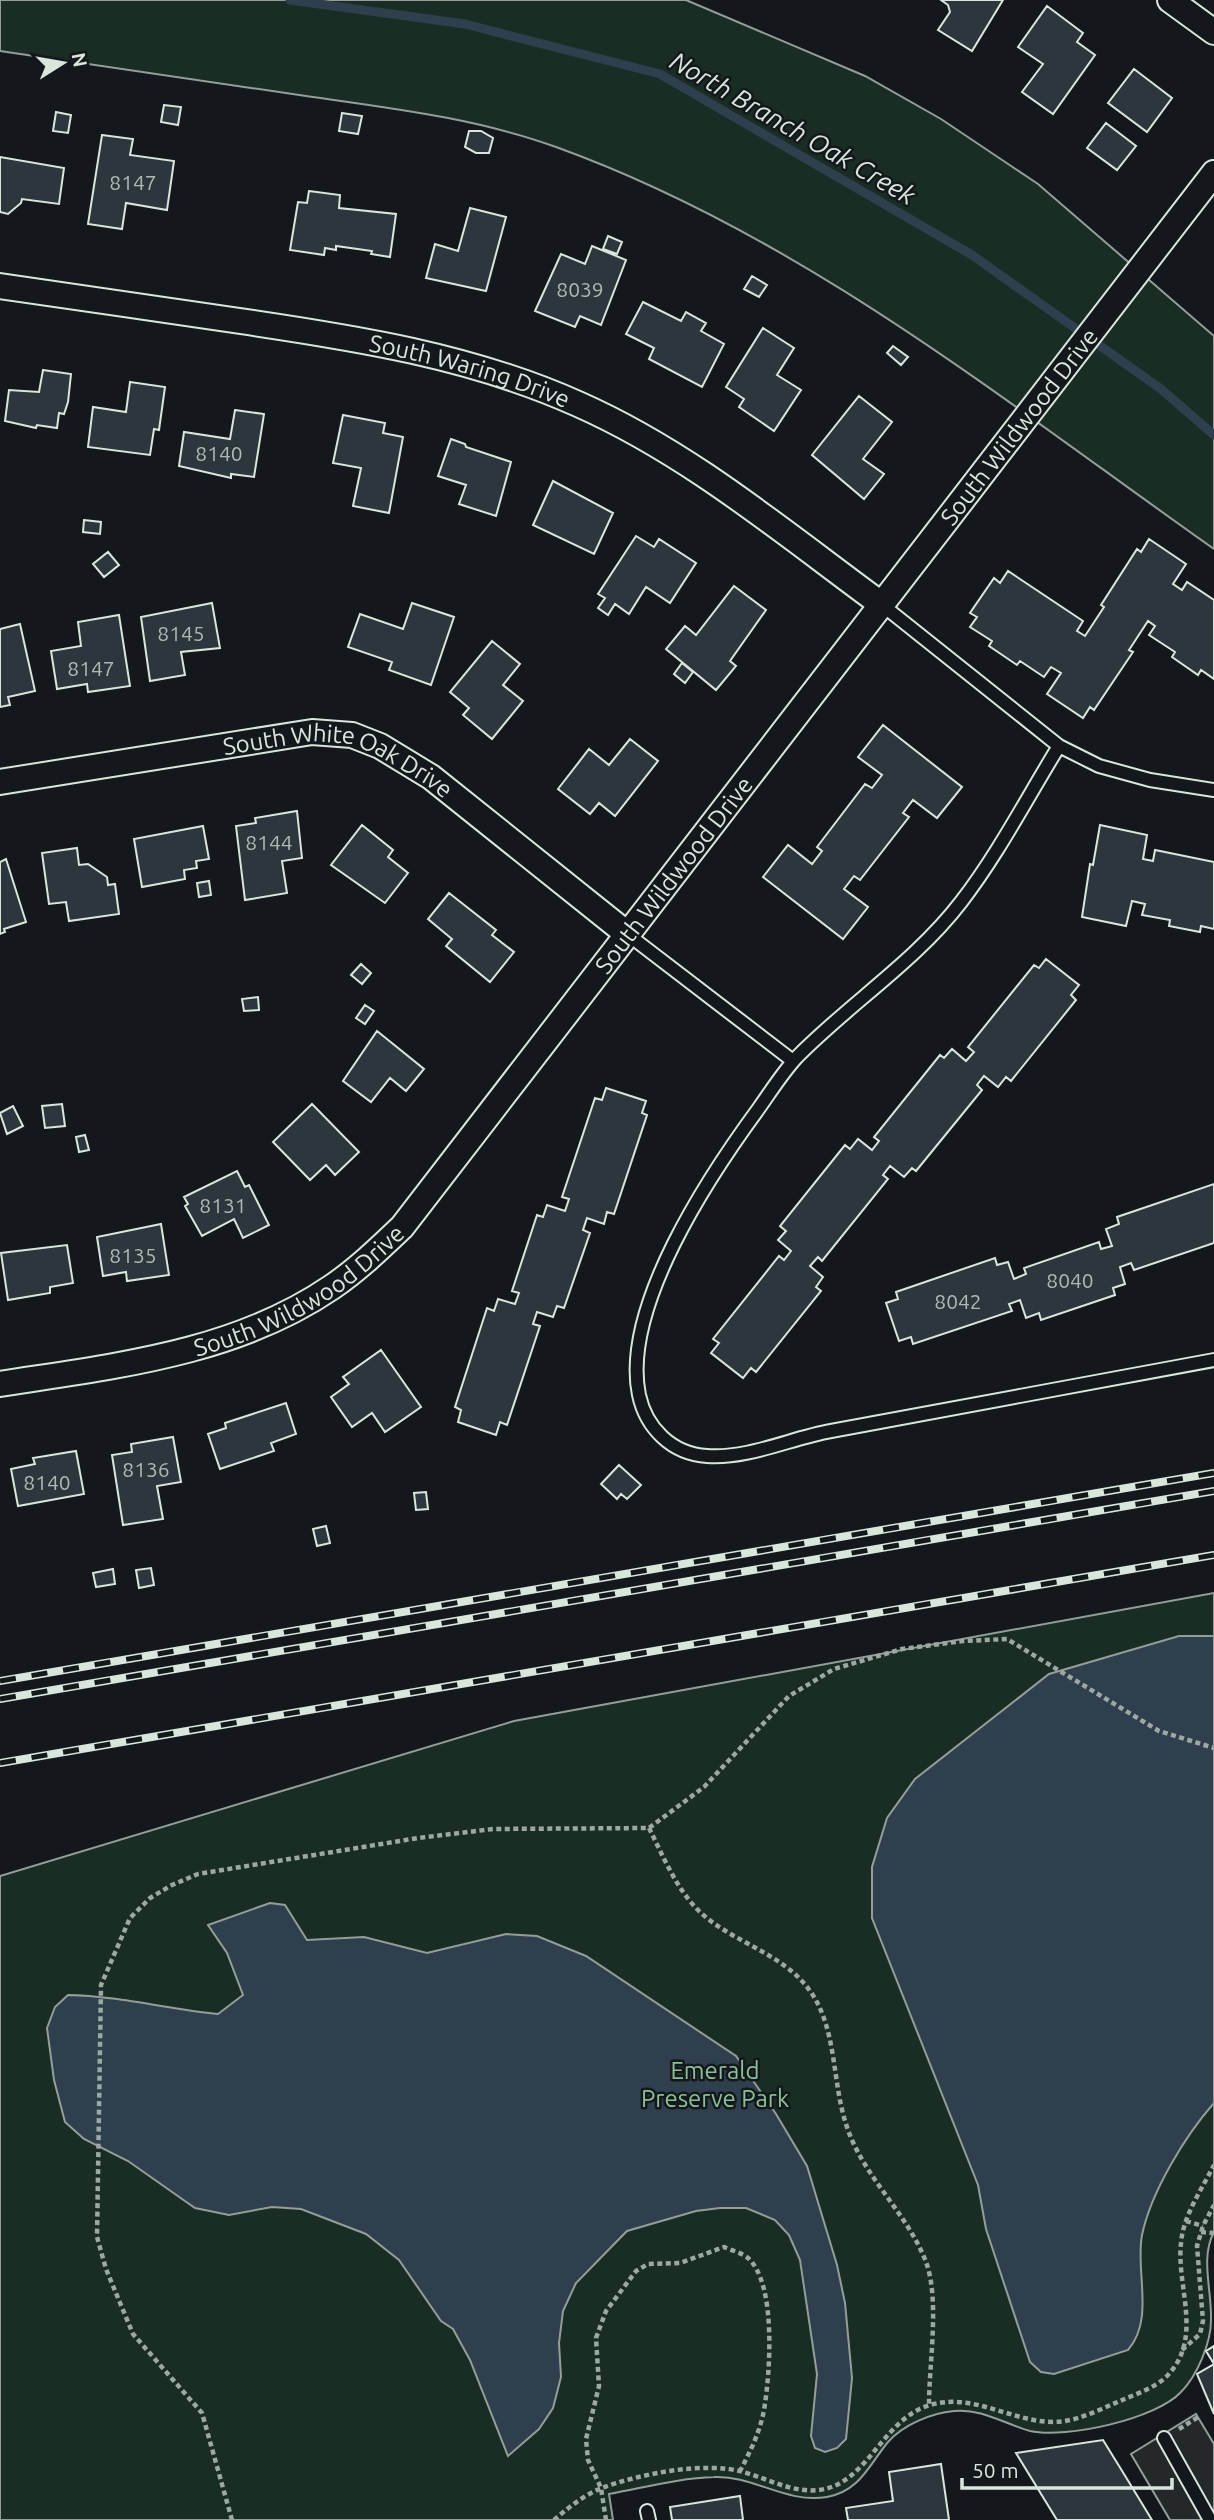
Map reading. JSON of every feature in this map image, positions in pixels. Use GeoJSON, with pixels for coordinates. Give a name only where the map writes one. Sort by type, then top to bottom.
{"type":"FeatureCollection","features":[{"type":"Feature","properties":{"kind":"street"},"geometry":{"type":"LineString","coordinates":[[1170,0],[1214,32]]}},
{"type":"Feature","properties":{"kind":"street","name":"South Wildwood Drive"},"geometry":{"type":"LineString","coordinates":[[0,1384],[174,1354],[259,1325],[333,1286],[402,1227],[1214,173]]}},
{"type":"Feature","properties":{"kind":"street","name":"South Waring Drive"},"geometry":{"type":"LineString","coordinates":[[0,286],[357,338],[480,368],[539,387],[631,429],[680,459],[881,604]]}},
{"type":"Feature","properties":{"kind":"street","name":"South White Oak Drive"},"geometry":{"type":"LineString","coordinates":[[0,782],[312,732],[352,735],[380,746],[431,777],[626,933]]}},
{"type":"Feature","properties":{"kind":"lane"},"geometry":{"type":"LineString","coordinates":[[881,604],[1059,746],[1099,766],[1137,777],[1214,790]]}},
{"type":"Feature","properties":{"kind":"lane"},"geometry":{"type":"LineString","coordinates":[[1059,746],[962,900],[929,939],[850,1006],[793,1061],[726,1153],[695,1203],[655,1290],[643,1325],[637,1360],[638,1386],[643,1410],[658,1436],[677,1448],[705,1457],[735,1455],[820,1433],[1214,1360]]}},
{"type":"Feature","properties":{"kind":"lane"},"geometry":{"type":"LineString","coordinates":[[626,933],[793,1061]]}},
{"type":"Feature","properties":{"kind":"lane"},"geometry":{"type":"LineString","coordinates":[[1164,2438],[1210,2520]]}},
{"type":"Feature","properties":{"kind":"path"},"geometry":{"type":"LineString","coordinates":[[232,2520],[202,2413],[133,2334],[106,2269],[97,2237],[101,1985],[112,1954],[130,1918],[150,1898],[198,1874],[418,1838],[493,1829],[649,1828],[704,1787],[789,1696],[834,1669],[902,1649],[963,1641],[1007,1639],[1158,1731],[1214,1748]]}},
{"type":"Feature","properties":{"kind":"path"},"geometry":{"type":"LineString","coordinates":[[649,1828],[675,1880],[699,1911],[783,1966],[810,1990],[823,2017],[846,2125],[869,2175],[910,2232],[926,2262],[934,2302],[929,2405]]}},
{"type":"Feature","properties":{"kind":"path"},"geometry":{"type":"LineString","coordinates":[[1182,2350],[1188,2322],[1181,2243],[1186,2221],[1214,2165]]}},
{"type":"Feature","properties":{"kind":"path"},"geometry":{"type":"LineString","coordinates":[[554,2520],[601,2488],[660,2473],[714,2468],[740,2471],[801,2491],[823,2490],[848,2480],[889,2430],[929,2405],[967,2402],[1038,2420],[1065,2421],[1144,2391],[1167,2375],[1182,2350],[1200,2334],[1203,2322],[1197,2246],[1214,2205]]}},
{"type":"Feature","properties":{"kind":"path"},"geometry":{"type":"LineString","coordinates":[[1186,2221],[1214,2233]]}},
{"type":"Feature","properties":{"kind":"path"},"geometry":{"type":"LineString","coordinates":[[606,2520],[601,2488],[588,2460],[586,2439],[599,2386],[596,2338],[606,2311],[636,2271],[648,2264],[680,2263],[723,2247],[748,2258],[761,2276],[768,2308],[769,2357],[764,2411],[755,2442],[740,2471]]}},
{"type":"Feature","properties":{"kind":"green space"},"geometry":{"type":"Polygon","coordinates":[[[0,0],[686,0],[865,76],[941,119],[1038,184],[1214,336],[1214,549],[898,326],[816,274],[732,226],[646,183],[556,147],[464,121],[0,51],[0,0]]]}},
{"type":"Feature","properties":{"kind":"green space","name":"Emerald Preserve Park"},"geometry":{"type":"Polygon","coordinates":[[[1214,1593],[1214,2232],[1207,2263],[1211,2320],[1209,2339],[1198,2368],[1187,2385],[1169,2402],[1152,2411],[1110,2425],[1046,2433],[1030,2431],[974,2412],[945,2412],[927,2417],[901,2430],[888,2442],[856,2483],[838,2494],[827,2497],[798,2497],[742,2480],[714,2477],[688,2479],[609,2494],[613,2520],[0,2520],[0,1876],[514,1721],[1214,1593]]]}},
{"type":"Feature","properties":{"kind":"shaded area"},"geometry":{"type":"Polygon","coordinates":[[[1196,2414],[1214,2444],[1214,2520],[1170,2520],[1131,2454],[1196,2414]]]}},
{"type":"Feature","properties":{"kind":"water"},"geometry":{"type":"Polygon","coordinates":[[[1179,1636],[1214,1636],[1214,2103],[1170,2165],[1146,2218],[1140,2249],[1141,2324],[1136,2338],[1128,2350],[1054,2374],[1041,2372],[1030,2362],[986,2229],[978,2185],[872,1918],[872,1867],[887,1818],[915,1779],[1049,1674],[1179,1636]]]}},
{"type":"Feature","properties":{"kind":"water"},"geometry":{"type":"Polygon","coordinates":[[[270,1903],[285,1905],[307,1940],[364,1937],[427,1953],[506,1934],[537,1936],[586,1956],[736,2056],[776,2114],[807,2166],[837,2265],[845,2303],[852,2378],[846,2439],[837,2448],[825,2452],[815,2448],[811,2436],[817,2374],[800,2260],[789,2235],[775,2220],[746,2208],[696,2211],[627,2231],[576,2283],[563,2311],[559,2343],[561,2377],[553,2408],[539,2429],[508,2456],[470,2360],[453,2329],[441,2321],[399,2260],[366,2234],[301,2209],[272,2207],[229,2215],[195,2208],[128,2161],[84,2139],[65,2122],[54,2080],[47,2028],[55,2007],[68,1995],[218,2014],[243,1995],[227,1953],[208,1925],[270,1903]]]}},
{"type":"Feature","properties":{"kind":"building"},"geometry":{"type":"Polygon","coordinates":[[[941,0],[1003,0],[972,51],[938,30],[950,12],[948,5],[941,0]]]}},
{"type":"Feature","properties":{"kind":"building"},"geometry":{"type":"Polygon","coordinates":[[[1047,6],[1083,33],[1077,42],[1095,55],[1053,114],[1022,92],[1043,64],[1018,47],[1047,6]]]}},
{"type":"Feature","properties":{"kind":"building"},"geometry":{"type":"Polygon","coordinates":[[[1134,69],[1172,98],[1147,132],[1108,103],[1134,69]]]}},
{"type":"Feature","properties":{"kind":"building"},"geometry":{"type":"Polygon","coordinates":[[[164,105],[181,107],[178,125],[161,122],[164,105]]]}},
{"type":"Feature","properties":{"kind":"building"},"geometry":{"type":"Polygon","coordinates":[[[56,112],[71,115],[68,133],[53,131],[56,112]]]}},
{"type":"Feature","properties":{"kind":"building"},"geometry":{"type":"Polygon","coordinates":[[[342,113],[362,116],[358,134],[339,131],[342,113]]]}},
{"type":"Feature","properties":{"kind":"building"},"geometry":{"type":"Polygon","coordinates":[[[1106,123],[1136,146],[1117,170],[1087,148],[1106,123]]]}},
{"type":"Feature","properties":{"kind":"building"},"geometry":{"type":"Polygon","coordinates":[[[469,131],[481,131],[493,138],[489,153],[476,153],[465,147],[469,131]]]}},
{"type":"Feature","properties":{"kind":"building"},"geometry":{"type":"Polygon","coordinates":[[[102,135],[133,139],[130,155],[174,161],[167,210],[126,203],[122,229],[88,224],[102,135]]]}},
{"type":"Feature","properties":{"kind":"building"},"geometry":{"type":"Polygon","coordinates":[[[0,157],[64,168],[59,204],[22,199],[8,214],[0,212],[0,157]]]}},
{"type":"Feature","properties":{"kind":"building"},"geometry":{"type":"Polygon","coordinates":[[[309,191],[340,195],[339,208],[396,214],[390,257],[371,254],[372,251],[336,246],[336,250],[325,248],[324,255],[290,250],[298,202],[307,203],[309,191]]]}},
{"type":"Feature","properties":{"kind":"building"},"geometry":{"type":"Polygon","coordinates":[[[470,208],[506,217],[486,291],[426,278],[435,244],[458,251],[470,208]]]}},
{"type":"Feature","properties":{"kind":"building"},"geometry":{"type":"Polygon","coordinates":[[[608,236],[622,242],[617,254],[603,249],[608,236]]]}},
{"type":"Feature","properties":{"kind":"building"},"geometry":{"type":"Polygon","coordinates":[[[592,246],[626,260],[601,325],[580,316],[575,327],[535,311],[561,254],[585,264],[592,246]]]}},
{"type":"Feature","properties":{"kind":"building"},"geometry":{"type":"Polygon","coordinates":[[[752,276],[767,285],[759,297],[744,289],[752,276]]]}},
{"type":"Feature","properties":{"kind":"building"},"geometry":{"type":"Polygon","coordinates":[[[643,302],[681,321],[686,312],[706,323],[701,331],[724,344],[702,387],[649,359],[654,348],[626,334],[643,302]]]}},
{"type":"Feature","properties":{"kind":"building"},"geometry":{"type":"Polygon","coordinates":[[[763,328],[794,348],[777,375],[801,390],[774,431],[739,407],[744,399],[726,387],[763,328]]]}},
{"type":"Feature","properties":{"kind":"building"},"geometry":{"type":"Polygon","coordinates":[[[893,346],[908,357],[901,365],[887,353],[893,346]]]}},
{"type":"Feature","properties":{"kind":"building"},"geometry":{"type":"Polygon","coordinates":[[[43,370],[71,374],[68,402],[64,414],[59,413],[57,428],[37,425],[36,428],[5,421],[9,390],[39,392],[43,370]]]}},
{"type":"Feature","properties":{"kind":"building"},"geometry":{"type":"Polygon","coordinates":[[[130,382],[165,387],[159,430],[154,429],[150,455],[88,447],[93,407],[126,412],[130,382]]]}},
{"type":"Feature","properties":{"kind":"building"},"geometry":{"type":"Polygon","coordinates":[[[859,396],[892,422],[863,459],[884,474],[864,499],[812,455],[859,396]]]}},
{"type":"Feature","properties":{"kind":"building"},"geometry":{"type":"Polygon","coordinates":[[[235,410],[264,414],[254,477],[231,474],[231,478],[179,466],[184,432],[230,439],[235,410]]]}},
{"type":"Feature","properties":{"kind":"building"},"geometry":{"type":"Polygon","coordinates":[[[343,415],[385,423],[383,433],[403,437],[389,513],[353,506],[361,468],[333,463],[343,415]]]}},
{"type":"Feature","properties":{"kind":"building"},"geometry":{"type":"Polygon","coordinates":[[[451,439],[465,444],[466,447],[511,462],[496,516],[459,504],[466,485],[438,476],[451,439]]]}},
{"type":"Feature","properties":{"kind":"building"},"geometry":{"type":"Polygon","coordinates":[[[553,481],[613,513],[594,554],[533,525],[553,481]]]}},
{"type":"Feature","properties":{"kind":"building"},"geometry":{"type":"Polygon","coordinates":[[[84,520],[101,522],[100,534],[83,532],[84,520]]]}},
{"type":"Feature","properties":{"kind":"building"},"geometry":{"type":"Polygon","coordinates":[[[636,536],[654,547],[659,539],[696,563],[670,603],[646,587],[629,614],[615,604],[608,615],[598,608],[605,598],[598,594],[636,536]]]}},
{"type":"Feature","properties":{"kind":"building"},"geometry":{"type":"Polygon","coordinates":[[[1149,539],[1186,564],[1173,584],[1182,590],[1187,582],[1214,600],[1214,679],[1201,670],[1198,675],[1172,657],[1175,652],[1149,635],[1155,626],[1148,621],[1129,650],[1133,652],[1094,710],[1090,707],[1083,718],[1047,694],[1061,673],[1051,667],[1044,677],[1020,661],[1017,665],[989,646],[992,641],[970,627],[977,617],[970,613],[994,578],[1000,583],[1008,571],[1083,621],[1077,631],[1085,636],[1104,607],[1101,605],[1137,549],[1141,552],[1149,539]]]}},
{"type":"Feature","properties":{"kind":"building"},"geometry":{"type":"Polygon","coordinates":[[[108,552],[119,565],[104,577],[93,564],[108,552]]]}},
{"type":"Feature","properties":{"kind":"building"},"geometry":{"type":"Polygon","coordinates":[[[734,586],[766,610],[730,661],[736,666],[716,690],[666,649],[685,626],[696,635],[734,586]]]}},
{"type":"Feature","properties":{"kind":"building"},"geometry":{"type":"Polygon","coordinates":[[[212,603],[220,648],[181,652],[185,675],[150,681],[141,617],[212,603]]]}},
{"type":"Feature","properties":{"kind":"building"},"geometry":{"type":"Polygon","coordinates":[[[412,603],[454,617],[431,685],[389,670],[392,662],[348,647],[360,614],[403,629],[412,603]]]}},
{"type":"Feature","properties":{"kind":"building"},"geometry":{"type":"Polygon","coordinates":[[[119,615],[130,686],[88,692],[87,684],[57,689],[51,651],[81,646],[78,622],[119,615]]]}},
{"type":"Feature","properties":{"kind":"building"},"geometry":{"type":"Polygon","coordinates":[[[20,624],[35,691],[8,697],[10,705],[0,707],[0,629],[20,624]]]}},
{"type":"Feature","properties":{"kind":"building"},"geometry":{"type":"Polygon","coordinates":[[[492,641],[520,664],[503,685],[523,701],[492,739],[463,715],[469,708],[450,692],[492,641]]]}},
{"type":"Feature","properties":{"kind":"building"},"geometry":{"type":"Polygon","coordinates":[[[682,663],[693,672],[685,683],[674,674],[682,663]]]}},
{"type":"Feature","properties":{"kind":"building"},"geometry":{"type":"Polygon","coordinates":[[[883,725],[962,787],[937,818],[913,800],[903,813],[909,817],[860,880],[854,876],[844,889],[868,907],[843,939],[763,877],[788,845],[812,864],[822,851],[817,847],[865,784],[872,788],[882,775],[858,757],[883,725]]]}},
{"type":"Feature","properties":{"kind":"building"},"geometry":{"type":"Polygon","coordinates":[[[630,739],[658,761],[615,816],[599,803],[590,814],[558,789],[589,749],[609,765],[630,739]]]}},
{"type":"Feature","properties":{"kind":"building"},"geometry":{"type":"Polygon","coordinates":[[[297,811],[302,858],[282,861],[287,893],[245,900],[236,826],[256,823],[255,818],[297,811]]]}},
{"type":"Feature","properties":{"kind":"building"},"geometry":{"type":"Polygon","coordinates":[[[362,825],[393,850],[388,857],[408,873],[385,903],[331,865],[362,825]]]}},
{"type":"Feature","properties":{"kind":"building"},"geometry":{"type":"Polygon","coordinates":[[[1100,825],[1147,835],[1143,859],[1153,861],[1155,850],[1214,862],[1214,929],[1201,926],[1200,932],[1169,926],[1170,920],[1142,915],[1145,904],[1132,901],[1126,926],[1082,917],[1090,864],[1093,865],[1100,825]]]}},
{"type":"Feature","properties":{"kind":"building"},"geometry":{"type":"Polygon","coordinates":[[[203,826],[209,859],[196,861],[197,868],[184,870],[185,879],[142,887],[134,839],[203,826]]]}},
{"type":"Feature","properties":{"kind":"building"},"geometry":{"type":"Polygon","coordinates":[[[77,848],[79,865],[88,864],[107,877],[108,885],[115,884],[119,914],[69,921],[66,902],[49,904],[42,853],[77,848]]]}},
{"type":"Feature","properties":{"kind":"building"},"geometry":{"type":"Polygon","coordinates":[[[6,859],[26,922],[4,929],[5,932],[0,934],[0,862],[6,859]]]}},
{"type":"Feature","properties":{"kind":"building"},"geometry":{"type":"Polygon","coordinates":[[[209,881],[211,895],[199,897],[197,883],[209,881]]]}},
{"type":"Feature","properties":{"kind":"building"},"geometry":{"type":"Polygon","coordinates":[[[449,893],[496,930],[492,935],[514,952],[490,982],[446,946],[452,939],[428,919],[449,893]]]}},
{"type":"Feature","properties":{"kind":"building"},"geometry":{"type":"Polygon","coordinates":[[[1046,959],[1079,985],[1071,995],[1076,1000],[1011,1081],[1006,1077],[998,1087],[984,1076],[977,1085],[982,1090],[916,1171],[912,1168],[904,1177],[890,1166],[883,1175],[888,1179],[822,1261],[818,1257],[810,1266],[823,1277],[816,1287],[821,1291],[756,1372],[751,1368],[743,1378],[711,1353],[719,1343],[713,1339],[779,1256],[784,1260],[791,1251],[778,1240],[786,1231],[780,1226],[845,1145],[850,1149],[858,1139],[872,1150],[879,1141],[874,1137],[940,1055],[944,1058],[952,1049],[966,1061],[974,1052],[968,1047],[1034,965],[1039,968],[1046,959]]]}},
{"type":"Feature","properties":{"kind":"building"},"geometry":{"type":"Polygon","coordinates":[[[361,964],[371,973],[362,984],[351,975],[361,964]]]}},
{"type":"Feature","properties":{"kind":"building"},"geometry":{"type":"Polygon","coordinates":[[[258,997],[259,1010],[244,1011],[242,999],[258,997]]]}},
{"type":"Feature","properties":{"kind":"building"},"geometry":{"type":"Polygon","coordinates":[[[365,1005],[374,1011],[365,1024],[356,1018],[365,1005]]]}},
{"type":"Feature","properties":{"kind":"building"},"geometry":{"type":"Polygon","coordinates":[[[377,1031],[424,1069],[406,1091],[390,1078],[371,1102],[343,1081],[377,1031]]]}},
{"type":"Feature","properties":{"kind":"building"},"geometry":{"type":"Polygon","coordinates":[[[606,1088],[646,1101],[642,1113],[647,1115],[614,1214],[607,1212],[604,1224],[587,1218],[583,1230],[590,1233],[564,1308],[557,1306],[553,1317],[537,1312],[533,1324],[540,1326],[507,1425],[500,1422],[496,1435],[458,1422],[461,1410],[455,1407],[487,1308],[494,1311],[498,1299],[515,1304],[519,1293],[512,1291],[537,1215],[543,1217],[547,1205],[565,1211],[569,1199],[562,1197],[595,1098],[602,1100],[606,1088]]]}},
{"type":"Feature","properties":{"kind":"building"},"geometry":{"type":"Polygon","coordinates":[[[62,1104],[65,1126],[45,1128],[42,1106],[62,1104]]]}},
{"type":"Feature","properties":{"kind":"building"},"geometry":{"type":"Polygon","coordinates":[[[312,1104],[359,1152],[335,1175],[326,1165],[310,1180],[273,1142],[312,1104]]]}},
{"type":"Feature","properties":{"kind":"building"},"geometry":{"type":"Polygon","coordinates":[[[13,1106],[23,1126],[7,1134],[0,1113],[13,1106]]]}},
{"type":"Feature","properties":{"kind":"building"},"geometry":{"type":"Polygon","coordinates":[[[85,1135],[89,1150],[79,1152],[76,1137],[85,1135]]]}},
{"type":"Feature","properties":{"kind":"building"},"geometry":{"type":"Polygon","coordinates":[[[237,1171],[245,1187],[249,1185],[269,1225],[243,1238],[234,1219],[202,1236],[185,1206],[188,1204],[184,1197],[237,1171]]]}},
{"type":"Feature","properties":{"kind":"building"},"geometry":{"type":"Polygon","coordinates":[[[1214,1184],[1214,1243],[1134,1270],[1131,1263],[1120,1267],[1125,1284],[1113,1288],[1115,1295],[1041,1320],[1039,1313],[1026,1318],[1020,1300],[1009,1304],[1012,1311],[913,1344],[911,1337],[899,1341],[886,1303],[898,1299],[896,1292],[995,1258],[997,1265],[1008,1262],[1014,1279],[1026,1274],[1024,1268],[1099,1242],[1101,1249],[1112,1246],[1106,1229],[1119,1224],[1117,1217],[1214,1184]]]}},
{"type":"Feature","properties":{"kind":"building"},"geometry":{"type":"Polygon","coordinates":[[[161,1224],[169,1275],[127,1281],[126,1272],[103,1276],[97,1237],[161,1224]]]}},
{"type":"Feature","properties":{"kind":"building"},"geometry":{"type":"Polygon","coordinates":[[[67,1245],[73,1283],[50,1287],[50,1293],[8,1300],[1,1253],[67,1245]]]}},
{"type":"Feature","properties":{"kind":"building"},"geometry":{"type":"Polygon","coordinates":[[[381,1350],[421,1407],[385,1432],[372,1413],[352,1427],[331,1397],[349,1384],[343,1377],[381,1350]]]}},
{"type":"Feature","properties":{"kind":"building"},"geometry":{"type":"Polygon","coordinates":[[[286,1403],[296,1434],[271,1443],[274,1451],[220,1469],[208,1434],[226,1428],[225,1423],[286,1403]]]}},
{"type":"Feature","properties":{"kind":"building"},"geometry":{"type":"Polygon","coordinates":[[[173,1437],[181,1482],[157,1486],[163,1519],[123,1525],[112,1455],[132,1452],[131,1444],[173,1437]]]}},
{"type":"Feature","properties":{"kind":"building"},"geometry":{"type":"Polygon","coordinates":[[[76,1451],[84,1494],[18,1506],[11,1469],[35,1464],[33,1458],[76,1451]]]}},
{"type":"Feature","properties":{"kind":"building"},"geometry":{"type":"Polygon","coordinates":[[[619,1465],[641,1485],[627,1499],[621,1494],[617,1499],[601,1484],[619,1465]]]}},
{"type":"Feature","properties":{"kind":"building"},"geometry":{"type":"Polygon","coordinates":[[[426,1492],[428,1509],[416,1510],[414,1493],[426,1492]]]}},
{"type":"Feature","properties":{"kind":"building"},"geometry":{"type":"Polygon","coordinates":[[[326,1526],[330,1543],[317,1546],[313,1529],[326,1526]]]}},
{"type":"Feature","properties":{"kind":"building"},"geometry":{"type":"Polygon","coordinates":[[[151,1568],[154,1585],[139,1588],[136,1570],[151,1568]]]}},
{"type":"Feature","properties":{"kind":"building"},"geometry":{"type":"Polygon","coordinates":[[[113,1569],[115,1584],[96,1587],[93,1573],[113,1569]]]}},
{"type":"Feature","properties":{"kind":"building"},"geometry":{"type":"Polygon","coordinates":[[[1214,2346],[1214,2364],[1206,2351],[1214,2346]]]}},
{"type":"Feature","properties":{"kind":"building"},"geometry":{"type":"Polygon","coordinates":[[[1214,2364],[1214,2414],[1197,2374],[1214,2364]]]}},
{"type":"Feature","properties":{"kind":"building"},"geometry":{"type":"Polygon","coordinates":[[[1103,2440],[1152,2520],[1057,2520],[1016,2453],[1103,2440]]]}},
{"type":"Feature","properties":{"kind":"building"},"geometry":{"type":"Polygon","coordinates":[[[941,2464],[949,2520],[848,2520],[846,2508],[893,2501],[889,2472],[941,2464]]]}},
{"type":"Feature","properties":{"kind":"building"},"geometry":{"type":"Polygon","coordinates":[[[740,2496],[743,2520],[672,2520],[670,2507],[740,2496]]]}},
{"type":"Feature","properties":{"kind":"waterway","name":"North Branch Oak Creek"},"geometry":{"type":"LineString","coordinates":[[290,0],[465,24],[660,74],[972,255],[1161,389],[1214,435]]}},
{"type":"Feature","properties":{"kind":"railway"},"geometry":{"type":"LineString","coordinates":[[0,1681],[1214,1473]]}},
{"type":"Feature","properties":{"kind":"railway"},"geometry":{"type":"LineString","coordinates":[[0,1699],[1214,1491]]}},
{"type":"Feature","properties":{"kind":"railway"},"geometry":{"type":"LineString","coordinates":[[0,1763],[1214,1555]]}}]}
